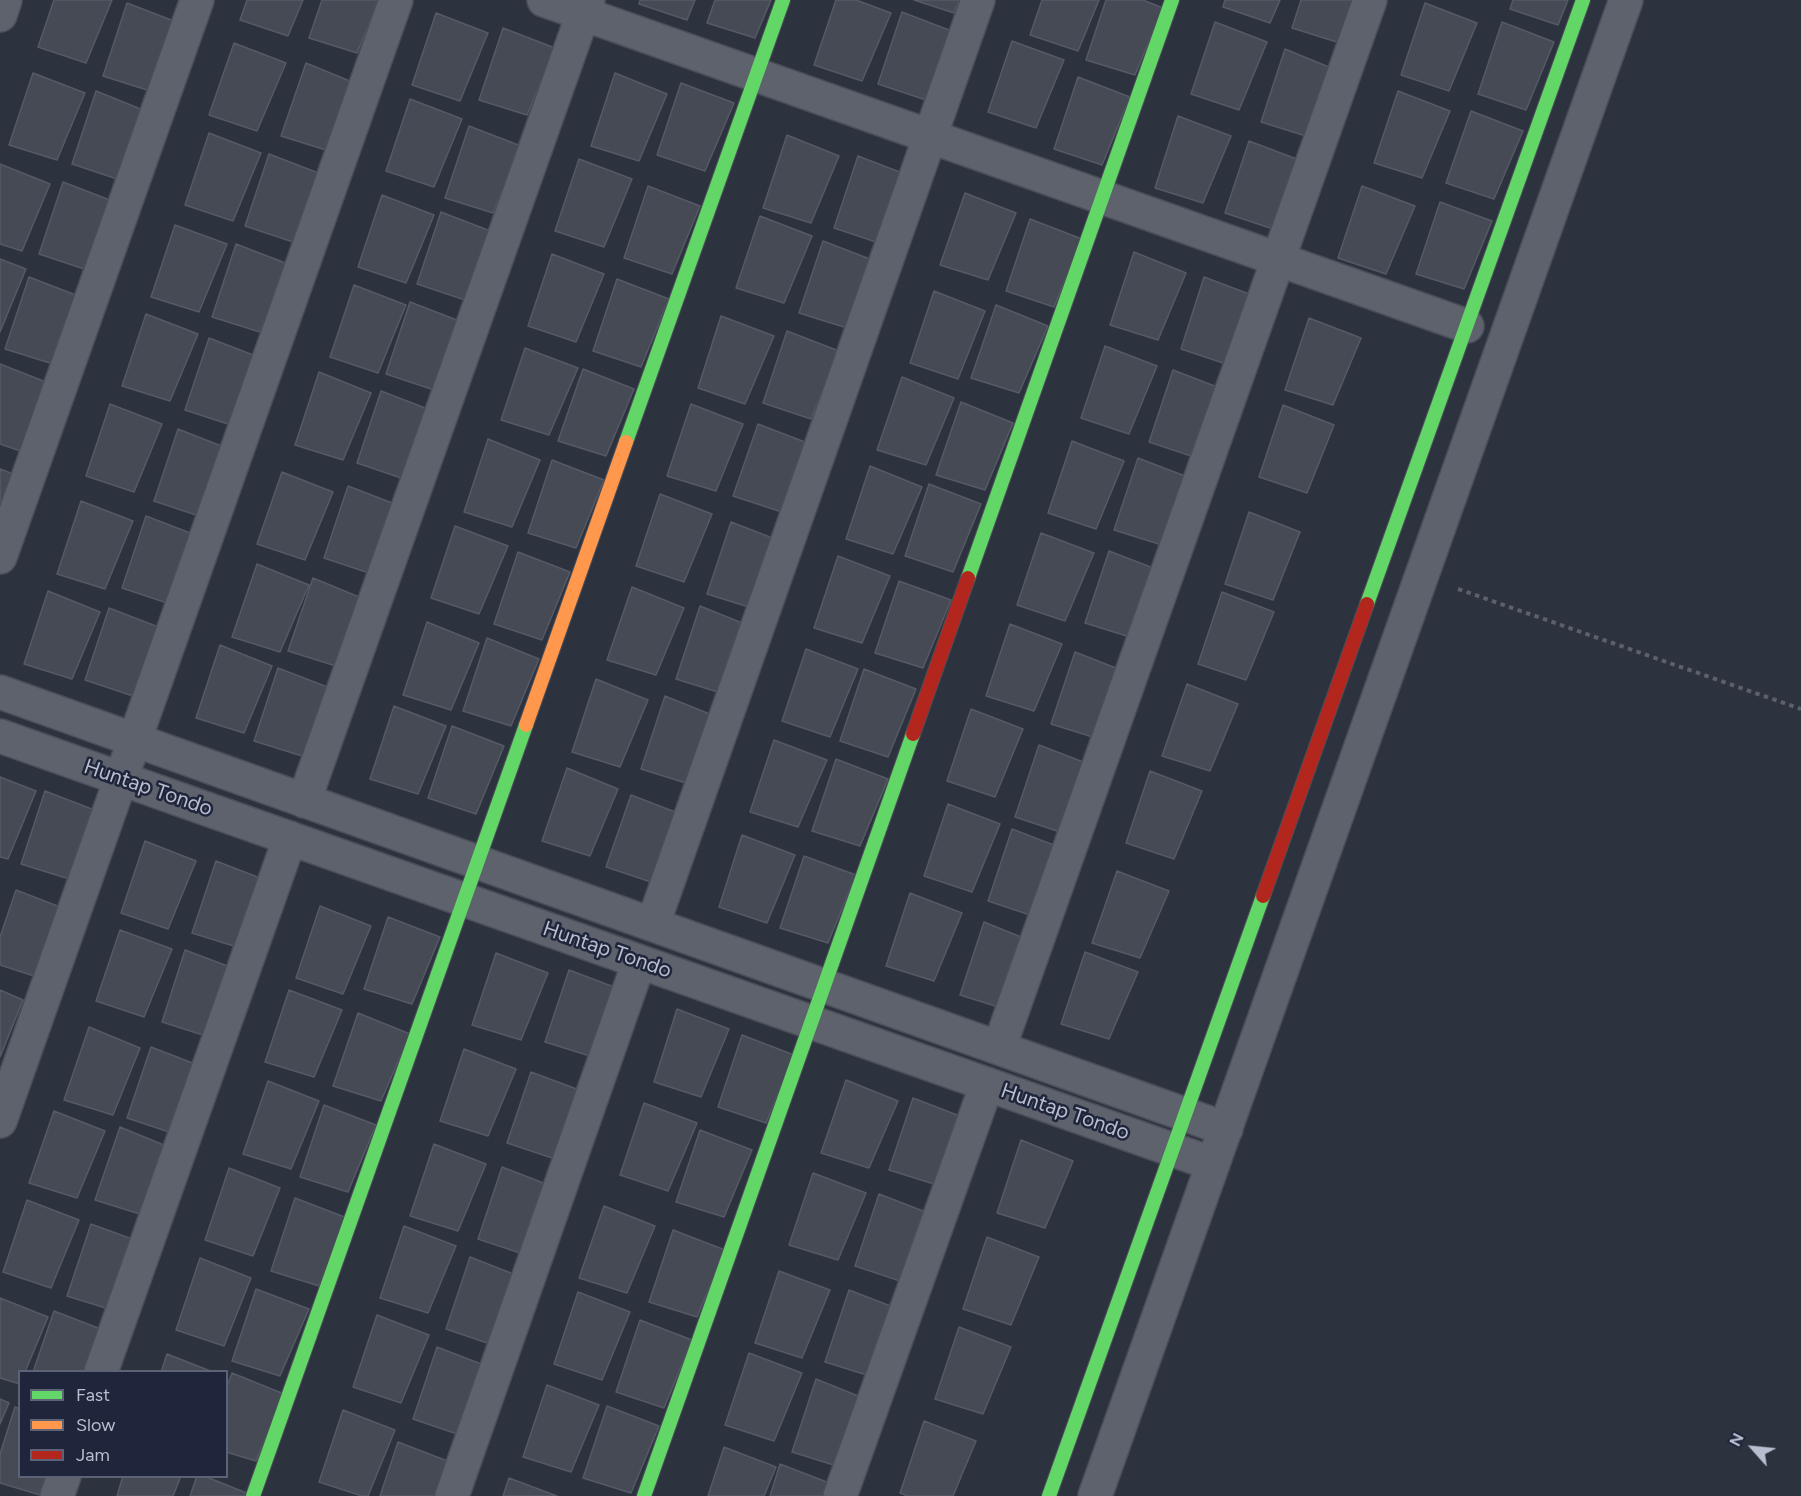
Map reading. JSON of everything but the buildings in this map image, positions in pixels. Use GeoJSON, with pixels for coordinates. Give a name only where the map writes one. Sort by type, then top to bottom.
{"type":"FeatureCollection","features":[{"type":"Feature","properties":{"kind":"street"},"geometry":{"type":"LineString","coordinates":[[0,15],[5,0]]}},
{"type":"Feature","properties":{"kind":"street"},"geometry":{"type":"LineString","coordinates":[[0,557],[197,0]]}},
{"type":"Feature","properties":{"kind":"street"},"geometry":{"type":"LineString","coordinates":[[0,1121],[396,0]]}},
{"type":"Feature","properties":{"kind":"street"},"geometry":{"type":"LineString","coordinates":[[544,0],[585,7],[756,75],[1467,326]]}},
{"type":"Feature","properties":{"kind":"street"},"geometry":{"type":"LineString","coordinates":[[253,1496],[783,0]]}},
{"type":"Feature","properties":{"kind":"street"},"geometry":{"type":"LineString","coordinates":[[652,924],[978,0]]}},
{"type":"Feature","properties":{"kind":"street"},"geometry":{"type":"LineString","coordinates":[[644,1496],[1172,0]]}},
{"type":"Feature","properties":{"kind":"street"},"geometry":{"type":"LineString","coordinates":[[999,1048],[1370,0]]}},
{"type":"Feature","properties":{"kind":"street"},"geometry":{"type":"LineString","coordinates":[[1049,1496],[1583,0]]}},
{"type":"Feature","properties":{"kind":"street"},"geometry":{"type":"LineString","coordinates":[[1095,1496],[1626,0]]}},
{"type":"Feature","properties":{"kind":"street"},"geometry":{"type":"LineString","coordinates":[[304,801],[585,7]]}},
{"type":"Feature","properties":{"kind":"street"},"geometry":{"type":"LineString","coordinates":[[0,692],[1226,1128]]}},
{"type":"Feature","properties":{"kind":"street","name":"Huntap Tondo"},"geometry":{"type":"LineString","coordinates":[[0,736],[1213,1164]]}},
{"type":"Feature","properties":{"kind":"street"},"geometry":{"type":"LineString","coordinates":[[101,1370],[290,838]]}},
{"type":"Feature","properties":{"kind":"street"},"geometry":{"type":"LineString","coordinates":[[452,1496],[639,962]]}},
{"type":"Feature","properties":{"kind":"street"},"geometry":{"type":"LineString","coordinates":[[840,1496],[987,1084]]}},
{"type":"Feature","properties":{"kind":"street"},"geometry":{"type":"LineString","coordinates":[[57,1496],[63,1478]]}},
{"type":"Feature","properties":{"kind":"path"},"geometry":{"type":"LineString","coordinates":[[1458,589],[1801,709]]}},
{"type":"Feature","properties":{"kind":"traffic: fast"},"geometry":{"type":"LineString","coordinates":[[626,442],[783,0]]}},
{"type":"Feature","properties":{"kind":"traffic: fast"},"geometry":{"type":"LineString","coordinates":[[968,578],[1172,0]]}},
{"type":"Feature","properties":{"kind":"traffic: fast"},"geometry":{"type":"LineString","coordinates":[[1367,604],[1583,0]]}},
{"type":"Feature","properties":{"kind":"traffic: fast"},"geometry":{"type":"LineString","coordinates":[[253,1496],[526,725]]}},
{"type":"Feature","properties":{"kind":"traffic: fast"},"geometry":{"type":"LineString","coordinates":[[644,1496],[913,734]]}},
{"type":"Feature","properties":{"kind":"traffic: fast"},"geometry":{"type":"LineString","coordinates":[[1049,1496],[1263,896]]}},
{"type":"Feature","properties":{"kind":"traffic: slow"},"geometry":{"type":"LineString","coordinates":[[526,725],[626,442]]}},
{"type":"Feature","properties":{"kind":"traffic: jam"},"geometry":{"type":"LineString","coordinates":[[913,734],[968,578]]}},
{"type":"Feature","properties":{"kind":"traffic: jam"},"geometry":{"type":"LineString","coordinates":[[1263,896],[1367,604]]}}]}
